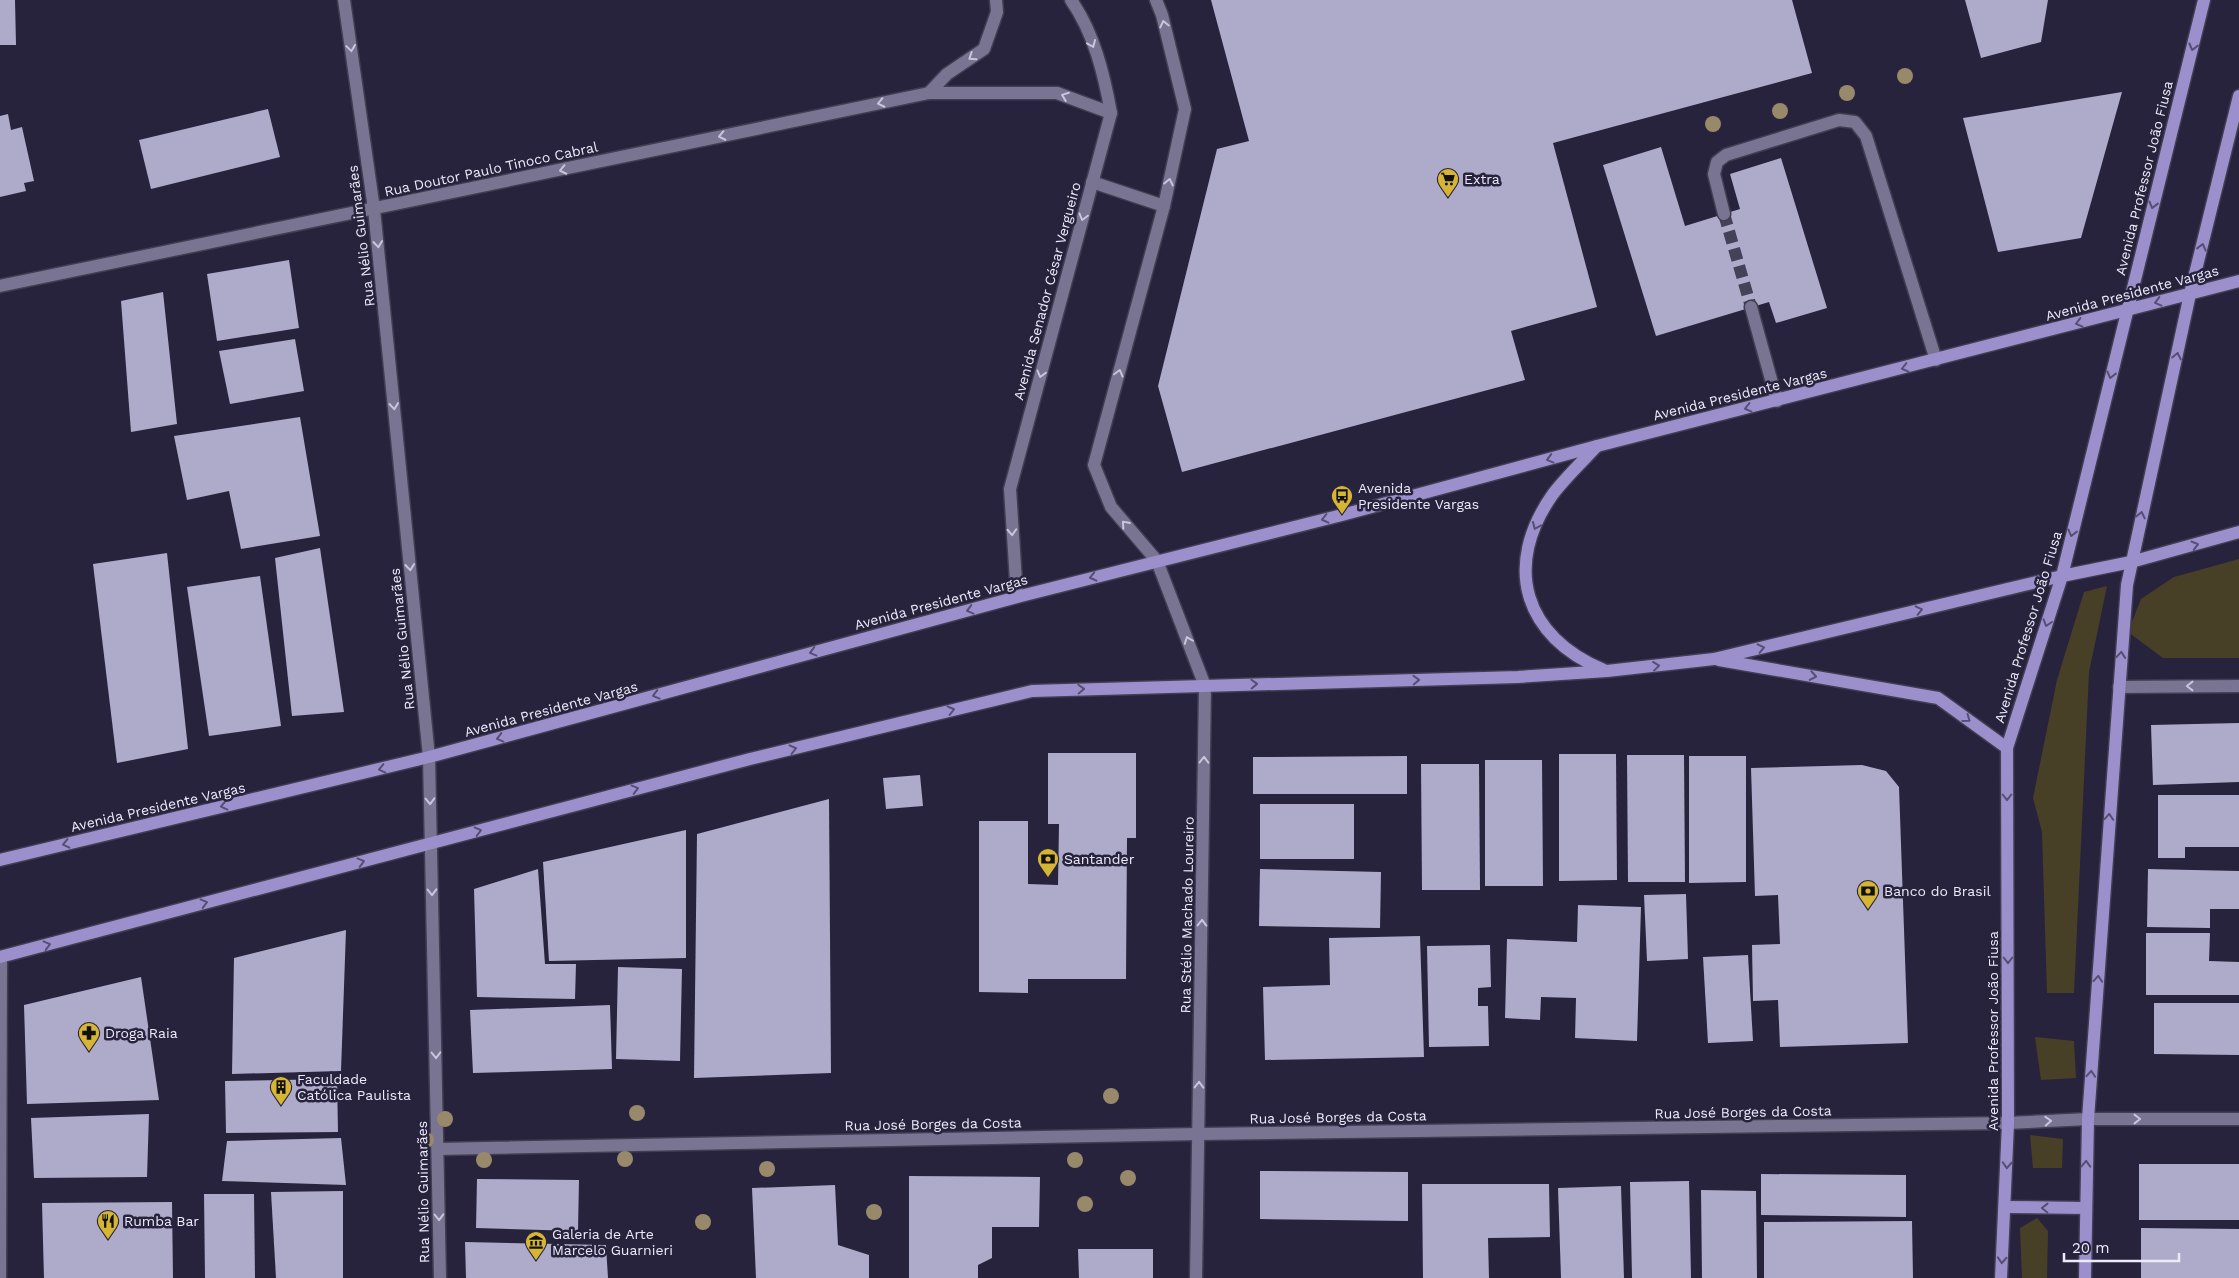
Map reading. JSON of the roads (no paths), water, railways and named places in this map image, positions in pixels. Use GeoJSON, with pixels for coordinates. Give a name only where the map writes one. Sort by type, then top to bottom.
{"type":"FeatureCollection","features":[{"type":"Feature","properties":{"kind":"main road","name":"Avenida Professor João Fiusa"},"geometry":{"type":"LineString","coordinates":[[2001,1278],[2008,1123],[2007,748],[2062,576],[2204,0]]}},
{"type":"Feature","properties":{"kind":"main road"},"geometry":{"type":"LineString","coordinates":[[2085,1278],[2088,1119],[2118,687],[2127,585],[2190,294],[2239,96]]}},
{"type":"Feature","properties":{"kind":"main road","name":"Avenida Presidente Vargas"},"geometry":{"type":"LineString","coordinates":[[0,860],[429,757],[1017,597],[1397,501],[1597,446],[2239,281]]}},
{"type":"Feature","properties":{"kind":"main road"},"geometry":{"type":"LineString","coordinates":[[1597,446],[1568,477],[1544,509],[1532,536],[1528,554],[1526,583],[1528,595],[1542,624],[1554,640],[1586,662],[1607,672]]}},
{"type":"Feature","properties":{"kind":"main road"},"geometry":{"type":"LineString","coordinates":[[0,957],[750,759],[1032,691],[1607,672],[1714,659],[2062,576],[2131,562],[2239,532]]}},
{"type":"Feature","properties":{"kind":"main road"},"geometry":{"type":"LineString","coordinates":[[1714,659],[1938,698],[2007,748]]}},
{"type":"Feature","properties":{"kind":"main road"},"geometry":{"type":"LineString","coordinates":[[2005,1207],[2085,1208]]}},
{"type":"Feature","properties":{"kind":"street","name":"Rua Nélio Guimarães"},"geometry":{"type":"LineString","coordinates":[[344,0],[374,209],[429,757],[440,1278]]}},
{"type":"Feature","properties":{"kind":"street"},"geometry":{"type":"LineString","coordinates":[[929,93],[948,74],[984,49],[997,12],[996,0]]}},
{"type":"Feature","properties":{"kind":"street","name":"Avenida Senador César Vergueiro"},"geometry":{"type":"LineString","coordinates":[[1017,597],[1010,489],[1110,113],[1103,69],[1079,12],[1071,0]]}},
{"type":"Feature","properties":{"kind":"street"},"geometry":{"type":"LineString","coordinates":[[1156,0],[1162,15],[1185,109],[1164,206],[1094,465],[1111,507],[1157,561]]}},
{"type":"Feature","properties":{"kind":"street","name":"Rua Doutor Paulo Tinoco Cabral"},"geometry":{"type":"LineString","coordinates":[[0,286],[929,93],[1057,93],[1110,113]]}},
{"type":"Feature","properties":{"kind":"street"},"geometry":{"type":"LineString","coordinates":[[1724,214],[1714,174],[1716,162],[1726,155],[1838,120],[1855,122],[1866,136],[1936,360]]}},
{"type":"Feature","properties":{"kind":"street"},"geometry":{"type":"LineString","coordinates":[[1092,182],[1164,206]]}},
{"type":"Feature","properties":{"kind":"street"},"geometry":{"type":"LineString","coordinates":[[1751,307],[1777,400]]}},
{"type":"Feature","properties":{"kind":"street","name":"Rua Stélio Machado Loureiro"},"geometry":{"type":"LineString","coordinates":[[1157,561],[1205,686],[1196,1278]]}},
{"type":"Feature","properties":{"kind":"street"},"geometry":{"type":"LineString","coordinates":[[2118,687],[2239,686]]}},
{"type":"Feature","properties":{"kind":"street"},"geometry":{"type":"LineString","coordinates":[[0,957],[0,1278]]}},
{"type":"Feature","properties":{"kind":"street","name":"Rua José Borges da Costa"},"geometry":{"type":"LineString","coordinates":[[438,1149],[1198,1134],[2008,1123],[2088,1119],[2239,1119]]}},
{"type":"Feature","properties":{"kind":"tunnel"},"geometry":{"type":"LineString","coordinates":[[1724,214],[1751,307]]}},
{"type":"Feature","properties":{"kind":"place","name":"Extra"},"geometry":{"type":"Point","coordinates":[1448,198]}},
{"type":"Feature","properties":{"kind":"place","name":"Avenida Presidente Vargas"},"geometry":{"type":"Point","coordinates":[1342,515]}},
{"type":"Feature","properties":{"kind":"place","name":"Santander"},"geometry":{"type":"Point","coordinates":[1048,878]}},
{"type":"Feature","properties":{"kind":"place","name":"Banco do Brasil"},"geometry":{"type":"Point","coordinates":[1868,910]}},
{"type":"Feature","properties":{"kind":"place","name":"Droga Raia"},"geometry":{"type":"Point","coordinates":[89,1052]}},
{"type":"Feature","properties":{"kind":"place","name":"Faculdade Católica Paulista"},"geometry":{"type":"Point","coordinates":[281,1106]}},
{"type":"Feature","properties":{"kind":"place","name":"Rumba Bar"},"geometry":{"type":"Point","coordinates":[108,1240]}},
{"type":"Feature","properties":{"kind":"place","name":"Galeria de Arte Marcelo Guarnieri"},"geometry":{"type":"Point","coordinates":[536,1261]}}]}
